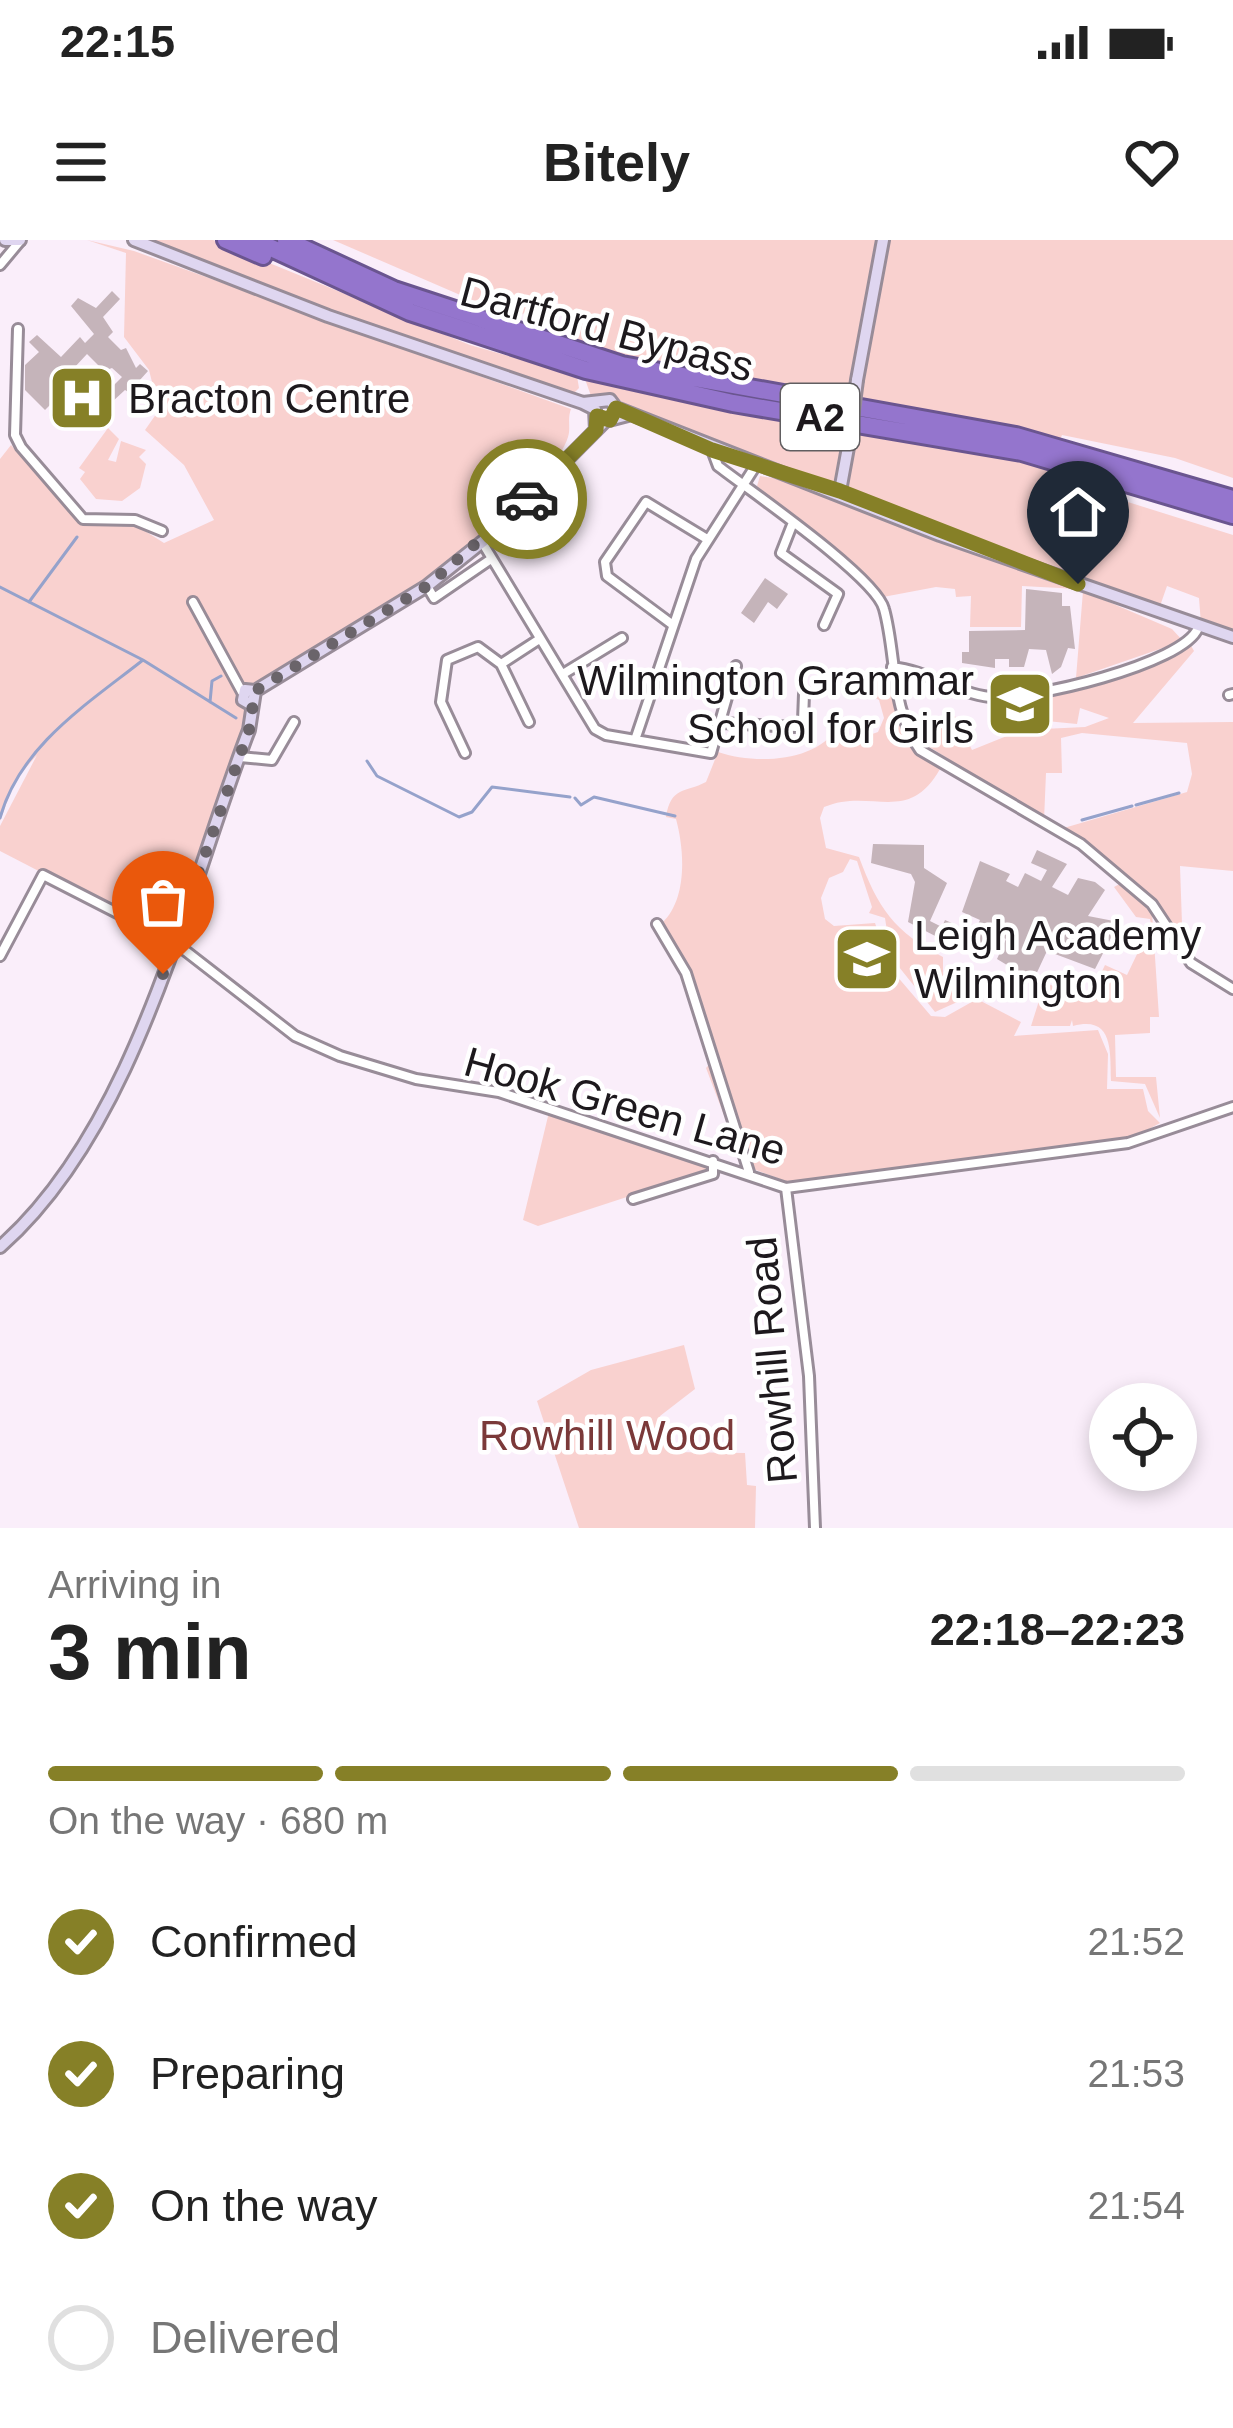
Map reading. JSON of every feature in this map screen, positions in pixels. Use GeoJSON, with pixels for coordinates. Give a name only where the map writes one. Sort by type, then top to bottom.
{"type":"FeatureCollection","features":[{"type":"Feature","properties":{"kind":"highway"},"geometry":{"type":"LineString","coordinates":[[226,240],[410,311]]}},
{"type":"Feature","properties":{"kind":"highway","name":"Dartford Bypass"},"geometry":{"type":"LineString","coordinates":[[254,240],[410,311],[501,345],[650,386],[1022,452],[1233,515]]}},
{"type":"Feature","properties":{"kind":"highway","name":"Dartford Bypass"},"geometry":{"type":"LineString","coordinates":[[286,240],[394,290],[506,330],[675,377],[1016,436],[1233,499]]}},
{"type":"Feature","properties":{"kind":"highway"},"geometry":{"type":"LineString","coordinates":[[312,240],[506,330]]}},
{"type":"Feature","properties":{"kind":"street"},"geometry":{"type":"LineString","coordinates":[[0,262],[5,240],[21,240]]}},
{"type":"Feature","properties":{"kind":"street"},"geometry":{"type":"LineString","coordinates":[[0,262],[21,240]]}},
{"type":"Feature","properties":{"kind":"street"},"geometry":{"type":"LineString","coordinates":[[134,240],[287,301],[601,413],[629,415],[712,450],[840,491],[940,535],[1233,637]]}},
{"type":"Feature","properties":{"kind":"street"},"geometry":{"type":"LineString","coordinates":[[840,491],[883,240]]}},
{"type":"Feature","properties":{"kind":"street"},"geometry":{"type":"LineString","coordinates":[[18,329],[15,435],[20,447],[83,519],[135,520],[162,531]]}},
{"type":"Feature","properties":{"kind":"street"},"geometry":{"type":"LineString","coordinates":[[249,691],[427,586],[482,542],[601,413]]}},
{"type":"Feature","properties":{"kind":"street"},"geometry":{"type":"LineString","coordinates":[[712,450],[718,466],[854,571],[884,604],[906,730],[920,750],[947,771],[1082,844],[1152,904],[1190,963],[1233,989]]}},
{"type":"Feature","properties":{"kind":"street"},"geometry":{"type":"LineString","coordinates":[[635,740],[707,539],[757,466]]}},
{"type":"Feature","properties":{"kind":"street"},"geometry":{"type":"LineString","coordinates":[[673,626],[607,576],[603,566],[646,502],[707,539]]}},
{"type":"Feature","properties":{"kind":"street"},"geometry":{"type":"LineString","coordinates":[[792,525],[781,553],[838,594],[824,625]]}},
{"type":"Feature","properties":{"kind":"street"},"geometry":{"type":"LineString","coordinates":[[482,542],[595,729],[705,755],[714,749],[736,666]]}},
{"type":"Feature","properties":{"kind":"street"},"geometry":{"type":"LineString","coordinates":[[427,586],[434,598],[491,559]]}},
{"type":"Feature","properties":{"kind":"street"},"geometry":{"type":"LineString","coordinates":[[0,1247],[31,1215],[99,1118],[139,1037],[249,730],[250,704],[257,699],[193,602]]}},
{"type":"Feature","properties":{"kind":"street"},"geometry":{"type":"LineString","coordinates":[[892,668],[920,671],[980,695],[1006,697],[1107,675],[1188,642],[1198,628]]}},
{"type":"Feature","properties":{"kind":"street"},"geometry":{"type":"LineString","coordinates":[[563,674],[622,638]]}},
{"type":"Feature","properties":{"kind":"street"},"geometry":{"type":"LineString","coordinates":[[501,664],[538,640]]}},
{"type":"Feature","properties":{"kind":"street"},"geometry":{"type":"LineString","coordinates":[[464,753],[441,702],[447,661],[478,647],[501,664],[529,722]]}},
{"type":"Feature","properties":{"kind":"street"},"geometry":{"type":"LineString","coordinates":[[722,723],[796,727],[803,721],[804,694]]}},
{"type":"Feature","properties":{"kind":"street"},"geometry":{"type":"LineString","coordinates":[[238,757],[272,760],[293,722]]}},
{"type":"Feature","properties":{"kind":"street","name":"Hook Green Lane"},"geometry":{"type":"LineString","coordinates":[[0,956],[43,875],[174,942],[295,1036],[340,1056],[416,1079],[499,1092],[786,1187],[1128,1143],[1233,1107]]}},
{"type":"Feature","properties":{"kind":"street"},"geometry":{"type":"LineString","coordinates":[[657,924],[686,973],[750,1173]]}},
{"type":"Feature","properties":{"kind":"street"},"geometry":{"type":"LineString","coordinates":[[713,1161],[713,1174]]}},
{"type":"Feature","properties":{"kind":"street"},"geometry":{"type":"LineString","coordinates":[[633,1199],[734,1168]]}},
{"type":"Feature","properties":{"kind":"street","name":"Rowhill Road"},"geometry":{"type":"LineString","coordinates":[[786,1187],[809,1376],[815,1528]]}},
{"type":"Feature","properties":{"kind":"green space"},"geometry":{"type":"Polygon","coordinates":[[[87,240],[134,251],[571,409],[568,437],[553,463],[516,499],[476,521],[483,532],[478,539],[427,580],[262,685],[174,941],[0,851],[0,826],[37,755],[15,780],[0,821],[0,459],[11,445],[79,522],[137,526],[164,543],[214,520],[184,465],[145,430],[159,410],[149,370],[124,337],[126,253],[87,240]]]}},
{"type":"Feature","properties":{"kind":"green space"},"geometry":{"type":"Polygon","coordinates":[[[143,240],[213,240],[470,345],[577,376],[579,388],[573,394],[239,279],[143,240]]]}},
{"type":"Feature","properties":{"kind":"green space"},"geometry":{"type":"Polygon","coordinates":[[[333,240],[1233,240],[1233,478],[1175,458],[1062,435],[1045,476],[1233,535],[1233,631],[1201,624],[1199,598],[1167,586],[1160,606],[1186,618],[1079,582],[1025,555],[1078,589],[1022,586],[1021,627],[970,627],[971,596],[956,597],[955,589],[936,587],[883,597],[757,486],[760,476],[779,479],[781,466],[630,408],[612,394],[591,396],[554,291],[516,319],[333,240]]]}},
{"type":"Feature","properties":{"kind":"green space"},"geometry":{"type":"Polygon","coordinates":[[[108,428],[119,439],[108,460],[116,462],[121,441],[146,450],[139,457],[146,464],[140,488],[122,501],[96,499],[80,479],[85,472],[79,468],[108,428]]]}},
{"type":"Feature","properties":{"kind":"green space"},"geometry":{"type":"Polygon","coordinates":[[[1083,591],[1172,629],[1183,641],[1076,678],[1083,591]]]}},
{"type":"Feature","properties":{"kind":"green space"},"geometry":{"type":"Polygon","coordinates":[[[1190,644],[1194,651],[1133,723],[1233,722],[1233,871],[1180,866],[1182,924],[1194,949],[1189,956],[1161,909],[1057,830],[1187,792],[1192,774],[1187,743],[1082,733],[1061,738],[1062,773],[1046,773],[1044,820],[914,737],[955,716],[972,750],[1022,730],[1085,727],[1109,718],[1080,708],[1077,724],[1015,718],[1017,702],[1012,700],[1166,657],[1190,644]]]}},
{"type":"Feature","properties":{"kind":"green space","name":"Leigh Academy Wilmington"},"geometry":{"type":"Polygon","coordinates":[[[867,673],[872,682],[889,674],[904,735],[940,769],[928,786],[902,801],[841,802],[824,807],[820,818],[826,848],[859,857],[890,917],[943,957],[943,973],[964,999],[935,1012],[891,957],[885,918],[869,913],[872,907],[857,861],[850,859],[843,872],[829,878],[821,898],[825,919],[834,926],[875,923],[890,968],[931,1016],[945,1017],[977,999],[1021,1022],[1014,1036],[1098,1030],[1108,1054],[1107,1089],[1143,1089],[1148,1111],[1160,1123],[1125,1142],[796,1185],[743,1165],[706,1068],[714,1059],[683,963],[662,923],[676,902],[682,875],[679,832],[676,819],[666,817],[668,807],[680,792],[706,782],[718,752],[784,757],[816,748],[837,727],[852,741],[878,732],[884,718],[879,700],[859,689],[858,680],[867,673]]]}},
{"type":"Feature","properties":{"kind":"green space"},"geometry":{"type":"Polygon","coordinates":[[[1123,882],[1152,912],[1159,1017],[1150,1017],[1150,1033],[1115,1035],[1116,1077],[1156,1077],[1160,1118],[1145,1084],[1111,1081],[1107,1038],[1096,1026],[1073,1026],[1072,1020],[1070,1026],[1031,1026],[1045,982],[1075,997],[1075,1002],[1077,997],[1087,1002],[1105,965],[1127,975],[1151,925],[1150,919],[1136,917],[1114,887],[1123,882]]]}},
{"type":"Feature","properties":{"kind":"green space"},"geometry":{"type":"Polygon","coordinates":[[[550,1108],[725,1165],[538,1226],[523,1220],[550,1108]]]}},
{"type":"Feature","properties":{"kind":"green space","name":"Rowhill Wood"},"geometry":{"type":"Polygon","coordinates":[[[684,1345],[695,1389],[660,1416],[671,1452],[745,1453],[747,1485],[756,1486],[755,1528],[579,1528],[537,1401],[591,1370],[684,1345]]]}},
{"type":"Feature","properties":{"kind":"building","name":"Bracton Centre"},"geometry":{"type":"Polygon","coordinates":[[[112,291],[120,299],[103,317],[113,332],[108,337],[121,350],[126,348],[136,368],[140,364],[148,371],[139,381],[153,395],[146,403],[125,390],[112,402],[104,395],[122,377],[112,368],[104,371],[87,354],[73,369],[94,390],[86,398],[77,389],[59,407],[53,402],[45,410],[25,390],[25,365],[39,352],[29,342],[37,335],[61,357],[80,337],[85,343],[94,334],[71,306],[78,298],[96,308],[112,291]]]}},
{"type":"Feature","properties":{"kind":"building"},"geometry":{"type":"Polygon","coordinates":[[[765,578],[788,594],[777,609],[768,602],[754,623],[741,613],[765,578]]]}},
{"type":"Feature","properties":{"kind":"building"},"geometry":{"type":"Polygon","coordinates":[[[1026,589],[1062,593],[1062,606],[1070,606],[1075,649],[1068,648],[1061,667],[1052,674],[1046,650],[1029,649],[1024,667],[1009,667],[1009,659],[995,659],[995,668],[962,663],[962,652],[969,652],[969,631],[1025,630],[1026,589]]]}},
{"type":"Feature","properties":{"kind":"building"},"geometry":{"type":"Polygon","coordinates":[[[873,844],[924,845],[924,868],[947,883],[930,921],[942,927],[945,920],[974,933],[980,920],[962,912],[980,861],[1010,874],[1006,881],[1018,887],[1025,873],[1041,881],[1047,870],[1031,863],[1037,850],[1067,864],[1052,887],[1068,895],[1078,878],[1095,882],[1105,890],[1088,916],[1119,922],[1095,969],[1047,951],[1033,981],[997,959],[1006,939],[990,932],[978,958],[908,922],[915,882],[911,874],[871,863],[873,844]]]}},
{"type":"Feature","properties":{"kind":"waterway"},"geometry":{"type":"LineString","coordinates":[[29,602],[77,537]]}},
{"type":"Feature","properties":{"kind":"waterway"},"geometry":{"type":"LineString","coordinates":[[0,587],[143,660]]}},
{"type":"Feature","properties":{"kind":"waterway"},"geometry":{"type":"LineString","coordinates":[[0,818],[10,792],[39,748],[143,660],[236,718]]}},
{"type":"Feature","properties":{"kind":"waterway"},"geometry":{"type":"LineString","coordinates":[[210,702],[212,681],[221,676]]}},
{"type":"Feature","properties":{"kind":"waterway"},"geometry":{"type":"LineString","coordinates":[[367,761],[377,776],[459,817],[472,812],[492,787],[570,797]]}},
{"type":"Feature","properties":{"kind":"waterway"},"geometry":{"type":"LineString","coordinates":[[1136,805],[1179,793]]}},
{"type":"Feature","properties":{"kind":"waterway"},"geometry":{"type":"LineString","coordinates":[[575,798],[581,805],[594,797],[675,816]]}},
{"type":"Feature","properties":{"kind":"waterway"},"geometry":{"type":"LineString","coordinates":[[1082,820],[1132,806]]}},
{"type":"Feature","properties":{"kind":"way so far"},"geometry":{"type":"LineString","coordinates":[[163,974],[249,730],[255,691],[427,586],[496,531],[527,499]]}},
{"type":"Feature","properties":{"kind":"place","name":"Bracton Centre"},"geometry":{"type":"Point","coordinates":[82,398]}},
{"type":"Feature","properties":{"kind":"place","name":"Wilmington Grammar School for Girls"},"geometry":{"type":"Point","coordinates":[1020,704]}},
{"type":"Feature","properties":{"kind":"place","name":"Leigh Academy Wilmington"},"geometry":{"type":"Point","coordinates":[867,959]}},
{"type":"Feature","properties":{"kind":"route"},"geometry":{"type":"LineString","coordinates":[[527,499],[596,430],[597,416],[610,420],[616,408],[712,450],[825,490],[840,491],[940,535],[1078,584]]}}]}
